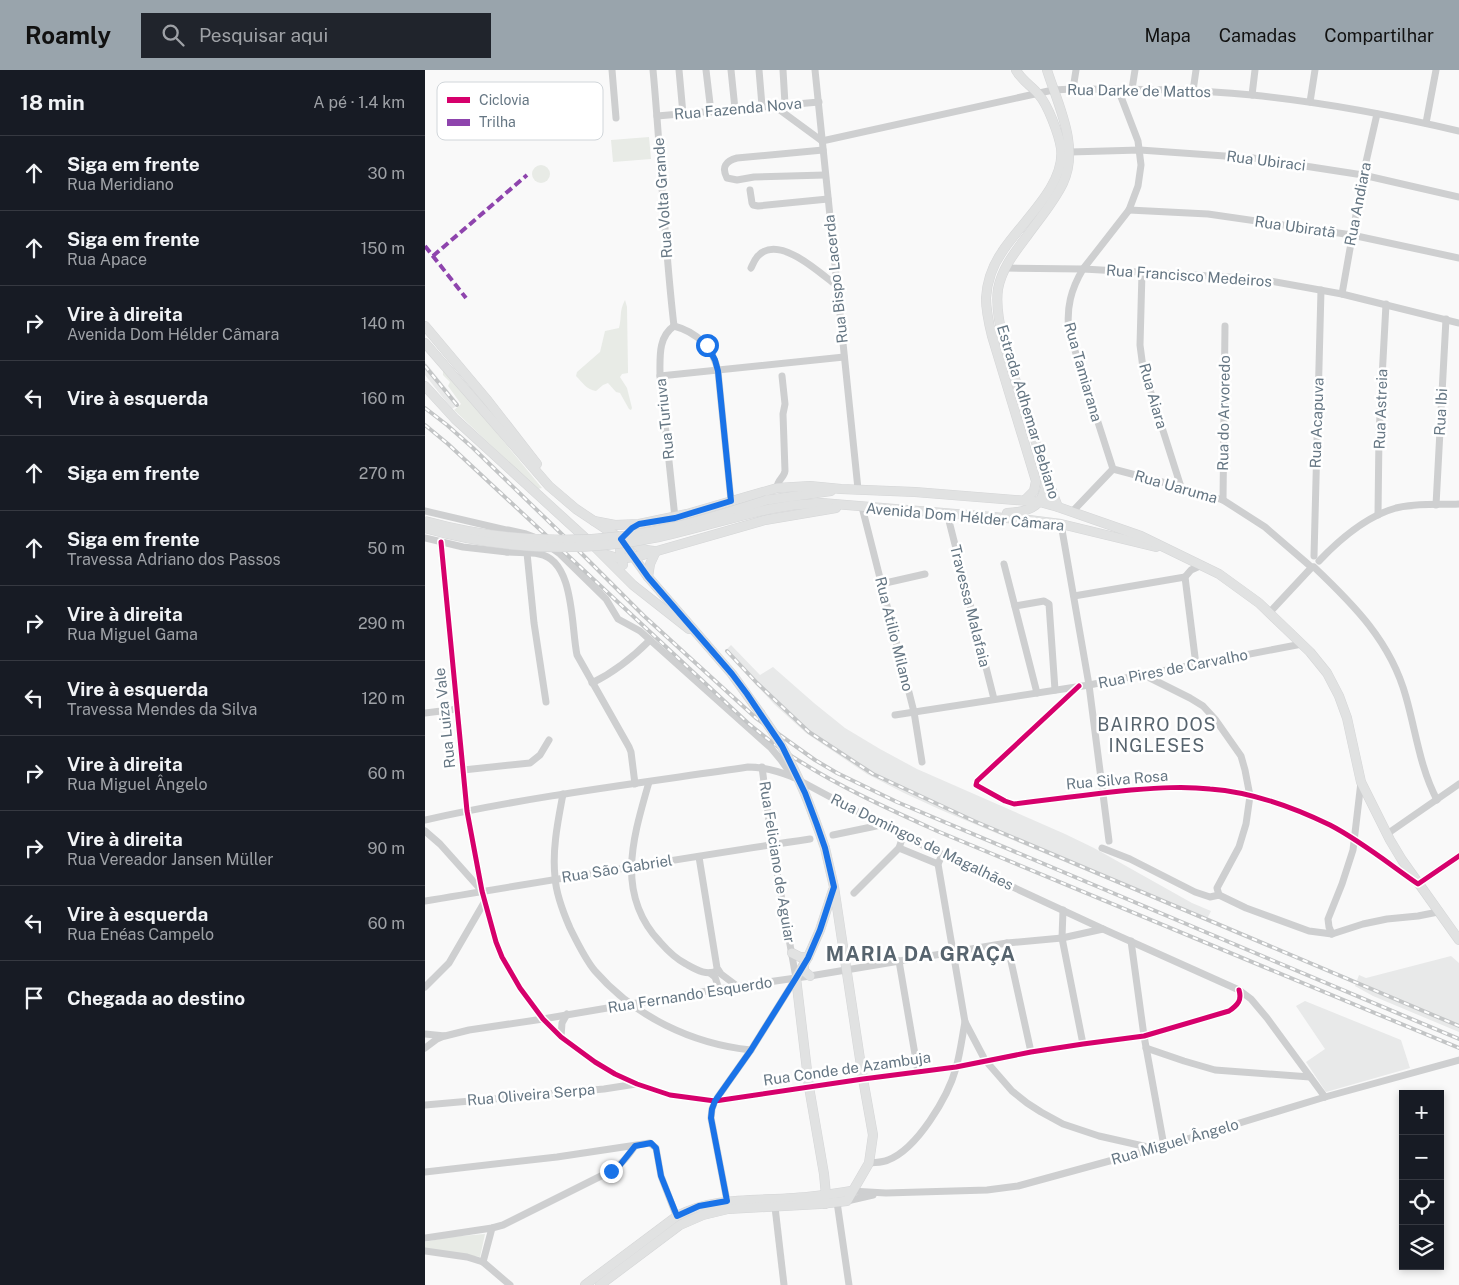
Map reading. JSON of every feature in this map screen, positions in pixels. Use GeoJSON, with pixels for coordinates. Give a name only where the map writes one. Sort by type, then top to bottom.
{"type":"FeatureCollection","features":[{"type":"Feature","properties":{"kind":"main road","name":"Estrada Adhemar Bebiano"},"geometry":{"type":"LineString","coordinates":[[1016,70],[1022,79],[1039,94],[1049,111],[1061,147],[1057,175],[1045,195],[998,258],[991,276],[986,298],[988,322],[1036,482],[1034,491],[1025,500]]}},
{"type":"Feature","properties":{"kind":"main road","name":"Estrada Adhemar Bebiano"},"geometry":{"type":"LineString","coordinates":[[1047,70],[1066,130],[1070,152],[1069,168],[1059,191],[1005,268],[997,299],[1003,338],[1058,507]]}},
{"type":"Feature","properties":{"kind":"main road"},"geometry":{"type":"LineString","coordinates":[[425,326],[530,454],[549,486]]}},
{"type":"Feature","properties":{"kind":"main road"},"geometry":{"type":"LineString","coordinates":[[425,343],[549,486],[576,509],[621,539],[648,577],[747,694],[782,746],[805,793],[825,848],[834,887],[873,1135],[869,1163],[851,1191],[847,1201]]}},
{"type":"Feature","properties":{"kind":"main road"},"geometry":{"type":"LineString","coordinates":[[425,386],[455,419],[593,545],[633,585],[673,618],[699,636]]}},
{"type":"Feature","properties":{"kind":"main road"},"geometry":{"type":"LineString","coordinates":[[967,514],[1017,512],[1030,508],[1040,502],[1046,489],[1047,474]]}},
{"type":"Feature","properties":{"kind":"main road","name":"Avenida Dom Hélder Câmara"},"geometry":{"type":"LineString","coordinates":[[594,521],[615,525],[639,524],[675,518],[777,488],[810,486],[915,492],[1040,502],[1141,536],[1190,559],[1235,584],[1270,612],[1302,644],[1327,673],[1339,696],[1347,718],[1361,782],[1393,847],[1459,940]]}},
{"type":"Feature","properties":{"kind":"main road","name":"Avenida Dom Hélder Câmara"},"geometry":{"type":"LineString","coordinates":[[769,505],[841,489]]}},
{"type":"Feature","properties":{"kind":"main road"},"geometry":{"type":"LineString","coordinates":[[913,511],[920,500],[915,492]]}},
{"type":"Feature","properties":{"kind":"main road","name":"Avenida Dom Hélder Câmara"},"geometry":{"type":"LineString","coordinates":[[769,505],[835,504],[1029,520],[1061,524],[1169,550]]}},
{"type":"Feature","properties":{"kind":"main road"},"geometry":{"type":"LineString","coordinates":[[425,521],[497,536],[535,540],[576,540],[611,537],[681,525],[769,505]]}},
{"type":"Feature","properties":{"kind":"main road"},"geometry":{"type":"LineString","coordinates":[[425,528],[489,543],[525,547],[567,548],[619,544],[657,537],[769,505]]}},
{"type":"Feature","properties":{"kind":"main road","name":"Avenida Dom Hélder Câmara"},"geometry":{"type":"LineString","coordinates":[[600,552],[621,559],[634,557],[765,520],[849,506]]}},
{"type":"Feature","properties":{"kind":"main road"},"geometry":{"type":"LineString","coordinates":[[593,545],[607,547],[611,541],[608,535],[594,521]]}},
{"type":"Feature","properties":{"kind":"main road"},"geometry":{"type":"LineString","coordinates":[[639,524],[633,534],[635,542],[639,548],[656,552],[650,564],[648,577]]}},
{"type":"Feature","properties":{"kind":"main road"},"geometry":{"type":"LineString","coordinates":[[633,585],[621,559],[621,539],[639,524]]}},
{"type":"Feature","properties":{"kind":"main road"},"geometry":{"type":"LineString","coordinates":[[796,978],[806,961],[827,913],[834,887]]}},
{"type":"Feature","properties":{"kind":"main road"},"geometry":{"type":"LineString","coordinates":[[792,953],[806,961]]}},
{"type":"Feature","properties":{"kind":"main road"},"geometry":{"type":"LineString","coordinates":[[806,961],[805,971],[810,976]]}},
{"type":"Feature","properties":{"kind":"main road","name":"Rua Feliciano de Aguiar"},"geometry":{"type":"LineString","coordinates":[[796,978],[809,1087],[825,1174],[825,1199]]}},
{"type":"Feature","properties":{"kind":"main road","name":"Rua Miguel Ângelo"},"geometry":{"type":"LineString","coordinates":[[727,1205],[775,1207],[825,1199],[851,1191]]}},
{"type":"Feature","properties":{"kind":"main road","name":"Rua Miguel Ângelo"},"geometry":{"type":"LineString","coordinates":[[585,1285],[678,1221],[689,1220],[727,1205],[796,1198],[825,1199],[837,1202],[847,1201]]}},
{"type":"Feature","properties":{"kind":"main road","name":"Rua Miguel Ângelo"},"geometry":{"type":"LineString","coordinates":[[600,1285],[678,1221]]}},
{"type":"Feature","properties":{"kind":"street"},"geometry":{"type":"LineString","coordinates":[[612,70],[616,118]]}},
{"type":"Feature","properties":{"kind":"street","name":"Rua Volta Grande"},"geometry":{"type":"LineString","coordinates":[[653,70],[663,221],[674,326]]}},
{"type":"Feature","properties":{"kind":"street"},"geometry":{"type":"LineString","coordinates":[[679,70],[683,114]]}},
{"type":"Feature","properties":{"kind":"street"},"geometry":{"type":"LineString","coordinates":[[706,70],[711,112]]}},
{"type":"Feature","properties":{"kind":"street"},"geometry":{"type":"LineString","coordinates":[[731,70],[735,109]]}},
{"type":"Feature","properties":{"kind":"street"},"geometry":{"type":"LineString","coordinates":[[759,70],[762,106]]}},
{"type":"Feature","properties":{"kind":"street"},"geometry":{"type":"LineString","coordinates":[[783,70],[785,104]]}},
{"type":"Feature","properties":{"kind":"street","name":"Rua Bispo Lacerda"},"geometry":{"type":"LineString","coordinates":[[815,70],[858,489]]}},
{"type":"Feature","properties":{"kind":"street"},"geometry":{"type":"LineString","coordinates":[[1073,89],[1076,70]]}},
{"type":"Feature","properties":{"kind":"street"},"geometry":{"type":"LineString","coordinates":[[1132,89],[1135,70]]}},
{"type":"Feature","properties":{"kind":"street"},"geometry":{"type":"LineString","coordinates":[[1193,91],[1196,70]]}},
{"type":"Feature","properties":{"kind":"street"},"geometry":{"type":"LineString","coordinates":[[1252,95],[1255,70]]}},
{"type":"Feature","properties":{"kind":"street"},"geometry":{"type":"LineString","coordinates":[[1311,102],[1315,70]]}},
{"type":"Feature","properties":{"kind":"street"},"geometry":{"type":"LineString","coordinates":[[1426,123],[1436,70]]}},
{"type":"Feature","properties":{"kind":"street","name":"Rua Darke de Mattos"},"geometry":{"type":"LineString","coordinates":[[822,141],[1053,90],[1073,89],[1193,91],[1252,95],[1311,102],[1426,123],[1459,131]]}},
{"type":"Feature","properties":{"kind":"street","name":"Rua Tamiarana"},"geometry":{"type":"LineString","coordinates":[[1113,470],[1069,332],[1067,319],[1068,302],[1083,269],[1129,210],[1138,186],[1141,165],[1140,150],[1136,133],[1119,89]]}},
{"type":"Feature","properties":{"kind":"street","name":"Rua Fazenda Nova"},"geometry":{"type":"LineString","coordinates":[[657,116],[819,102]]}},
{"type":"Feature","properties":{"kind":"street"},"geometry":{"type":"LineString","coordinates":[[773,105],[822,141]]}},
{"type":"Feature","properties":{"kind":"street","name":"Rua Andiara"},"geometry":{"type":"LineString","coordinates":[[1342,294],[1363,175],[1377,114]]}},
{"type":"Feature","properties":{"kind":"street"},"geometry":{"type":"LineString","coordinates":[[823,150],[737,158],[730,160],[726,164],[724,172],[727,178],[737,180],[825,175]]}},
{"type":"Feature","properties":{"kind":"street","name":"Rua Ubiraci"},"geometry":{"type":"LineString","coordinates":[[1070,152],[1140,150],[1253,158],[1363,175],[1459,197]]}},
{"type":"Feature","properties":{"kind":"street"},"geometry":{"type":"LineString","coordinates":[[750,190],[752,203],[758,206],[828,199]]}},
{"type":"Feature","properties":{"kind":"street","name":"Rua Ubiratã"},"geometry":{"type":"LineString","coordinates":[[1129,210],[1208,214],[1352,235],[1459,258]]}},
{"type":"Feature","properties":{"kind":"street"},"geometry":{"type":"LineString","coordinates":[[751,268],[756,257],[761,253],[769,250],[779,250],[799,257],[837,286]]}},
{"type":"Feature","properties":{"kind":"street","name":"Rua Francisco Medeiros"},"geometry":{"type":"LineString","coordinates":[[1005,268],[1083,269],[1270,281],[1342,294],[1459,323]]}},
{"type":"Feature","properties":{"kind":"street","name":"Rua Aiara"},"geometry":{"type":"LineString","coordinates":[[1142,272],[1140,345],[1143,368],[1181,487]]}},
{"type":"Feature","properties":{"kind":"street","name":"Rua Acapuva"},"geometry":{"type":"LineString","coordinates":[[1316,558],[1321,290]]}},
{"type":"Feature","properties":{"kind":"street","name":"Rua Astreia"},"geometry":{"type":"LineString","coordinates":[[1378,515],[1379,434],[1386,304]]}},
{"type":"Feature","properties":{"kind":"street","name":"Rua Ibi"},"geometry":{"type":"LineString","coordinates":[[1436,505],[1446,319]]}},
{"type":"Feature","properties":{"kind":"street"},"geometry":{"type":"LineString","coordinates":[[674,326],[691,332],[707,345],[715,360],[718,371],[731,501]]}},
{"type":"Feature","properties":{"kind":"street","name":"Rua Turiuva"},"geometry":{"type":"LineString","coordinates":[[674,326],[664,335],[662,342],[660,376],[675,518]]}},
{"type":"Feature","properties":{"kind":"street","name":"Rua do Arvoredo"},"geometry":{"type":"LineString","coordinates":[[1223,500],[1225,326]]}},
{"type":"Feature","properties":{"kind":"street"},"geometry":{"type":"LineString","coordinates":[[660,376],[844,357]]}},
{"type":"Feature","properties":{"kind":"street"},"geometry":{"type":"LineString","coordinates":[[777,488],[778,482],[784,476],[785,471],[783,414],[785,404],[782,376]]}},
{"type":"Feature","properties":{"kind":"street"},"geometry":{"type":"LineString","coordinates":[[1072,512],[1113,470]]}},
{"type":"Feature","properties":{"kind":"street","name":"Rua Uaruma"},"geometry":{"type":"LineString","coordinates":[[1113,470],[1223,500],[1265,527],[1312,566],[1367,622],[1392,658],[1406,696],[1427,779],[1437,800]]}},
{"type":"Feature","properties":{"kind":"street"},"geometry":{"type":"LineString","coordinates":[[1270,612],[1312,566],[1318,566],[1316,558],[1378,515],[1405,507],[1459,504]]}},
{"type":"Feature","properties":{"kind":"street","name":"Rua Atilio Milano"},"geometry":{"type":"LineString","coordinates":[[862,507],[914,712],[922,762]]}},
{"type":"Feature","properties":{"kind":"street"},"geometry":{"type":"LineString","coordinates":[[425,511],[526,534],[537,538],[560,554],[605,600],[618,618],[640,631],[771,748],[793,777]]}},
{"type":"Feature","properties":{"kind":"street","name":"Travessa Malafaia"},"geometry":{"type":"LineString","coordinates":[[947,513],[994,699]]}},
{"type":"Feature","properties":{"kind":"street"},"geometry":{"type":"LineString","coordinates":[[1061,524],[1089,685],[1109,840]]}},
{"type":"Feature","properties":{"kind":"street"},"geometry":{"type":"LineString","coordinates":[[506,530],[515,540],[512,548],[507,552]]}},
{"type":"Feature","properties":{"kind":"street"},"geometry":{"type":"LineString","coordinates":[[425,538],[481,550],[539,554],[549,558],[554,563],[566,583],[572,610],[577,654],[629,747],[635,784]]}},
{"type":"Feature","properties":{"kind":"street"},"geometry":{"type":"LineString","coordinates":[[537,538],[541,548],[539,554]]}},
{"type":"Feature","properties":{"kind":"street","name":"Rua Luiza Vale"},"geometry":{"type":"LineString","coordinates":[[441,542],[467,811],[483,891]]}},
{"type":"Feature","properties":{"kind":"street"},"geometry":{"type":"LineString","coordinates":[[527,553],[533,623],[546,702]]}},
{"type":"Feature","properties":{"kind":"street"},"geometry":{"type":"LineString","coordinates":[[1190,559],[1191,570]]}},
{"type":"Feature","properties":{"kind":"street"},"geometry":{"type":"LineString","coordinates":[[1004,564],[1037,693]]}},
{"type":"Feature","properties":{"kind":"street"},"geometry":{"type":"LineString","coordinates":[[1074,596],[1185,577],[1191,570],[1202,565]]}},
{"type":"Feature","properties":{"kind":"street"},"geometry":{"type":"LineString","coordinates":[[881,584],[925,574]]}},
{"type":"Feature","properties":{"kind":"street"},"geometry":{"type":"LineString","coordinates":[[1185,577],[1196,665]]}},
{"type":"Feature","properties":{"kind":"street"},"geometry":{"type":"LineString","coordinates":[[1015,606],[1044,601],[1049,604],[1055,690]]}},
{"type":"Feature","properties":{"kind":"street"},"geometry":{"type":"LineString","coordinates":[[592,683],[621,666],[650,640]]}},
{"type":"Feature","properties":{"kind":"street","name":"Rua Pires de Carvalho"},"geometry":{"type":"LineString","coordinates":[[895,715],[1089,685],[1302,644]]}},
{"type":"Feature","properties":{"kind":"street"},"geometry":{"type":"LineString","coordinates":[[1102,848],[1130,859],[1195,892],[1210,897],[1218,892],[1239,847],[1246,824],[1250,796],[1241,756],[1215,719],[1203,706],[1191,698],[1144,675]]}},
{"type":"Feature","properties":{"kind":"street","name":"Rua Silva Rosa"},"geometry":{"type":"LineString","coordinates":[[1079,686],[977,781],[976,785],[1014,804],[1102,793],[1172,787],[1210,788],[1250,796],[1285,806],[1330,825],[1418,884]]}},
{"type":"Feature","properties":{"kind":"street"},"geometry":{"type":"LineString","coordinates":[[425,713],[457,709]]}},
{"type":"Feature","properties":{"kind":"street"},"geometry":{"type":"LineString","coordinates":[[463,770],[530,763],[540,755],[549,740]]}},
{"type":"Feature","properties":{"kind":"street","name":"Rua Domingos de Magalhães"},"geometry":{"type":"LineString","coordinates":[[425,820],[563,794],[748,767],[761,767],[777,771],[793,777],[881,825],[942,855],[1246,994],[1262,1012],[1325,1097]]}},
{"type":"Feature","properties":{"kind":"street","name":"Rua Feliciano de Aguiar"},"geometry":{"type":"LineString","coordinates":[[761,767],[772,844],[796,978]]}},
{"type":"Feature","properties":{"kind":"street"},"geometry":{"type":"LineString","coordinates":[[649,782],[634,836],[630,866],[636,902],[651,933],[681,962],[694,969],[710,973],[718,970]]}},
{"type":"Feature","properties":{"kind":"street"},"geometry":{"type":"LineString","coordinates":[[1332,934],[1328,920],[1349,864],[1361,782]]}},
{"type":"Feature","properties":{"kind":"street"},"geometry":{"type":"LineString","coordinates":[[1387,834],[1458,788]]}},
{"type":"Feature","properties":{"kind":"street"},"geometry":{"type":"LineString","coordinates":[[563,794],[555,843],[555,878],[562,910],[580,947],[594,969],[615,991],[631,1004],[664,1024],[698,1039],[721,1046],[751,1050]]}},
{"type":"Feature","properties":{"kind":"street"},"geometry":{"type":"LineString","coordinates":[[833,835],[881,825]]}},
{"type":"Feature","properties":{"kind":"street"},"geometry":{"type":"LineString","coordinates":[[425,831],[440,844],[483,891]]}},
{"type":"Feature","properties":{"kind":"street"},"geometry":{"type":"LineString","coordinates":[[854,893],[899,848],[903,836]]}},
{"type":"Feature","properties":{"kind":"street","name":"Rua São Gabriel"},"geometry":{"type":"LineString","coordinates":[[425,900],[630,866],[810,839]]}},
{"type":"Feature","properties":{"kind":"street"},"geometry":{"type":"LineString","coordinates":[[899,848],[938,864]]}},
{"type":"Feature","properties":{"kind":"street"},"geometry":{"type":"LineString","coordinates":[[942,855],[938,864],[965,1022],[985,1060],[1012,1092],[1041,1112],[1063,1124],[1099,1136],[1154,1148]]}},
{"type":"Feature","properties":{"kind":"street"},"geometry":{"type":"LineString","coordinates":[[1418,884],[1459,856]]}},
{"type":"Feature","properties":{"kind":"street"},"geometry":{"type":"LineString","coordinates":[[699,857],[717,968],[737,986]]}},
{"type":"Feature","properties":{"kind":"street","name":"Rua Conde de Azambuja"},"geometry":{"type":"LineString","coordinates":[[483,891],[496,942],[502,957],[520,988],[543,1019],[561,1036],[595,1062],[637,1084],[670,1095],[715,1101],[956,1067],[1031,1052],[1144,1036],[1229,1011],[1240,1000],[1239,990]]}},
{"type":"Feature","properties":{"kind":"street"},"geometry":{"type":"LineString","coordinates":[[1218,892],[1246,908],[1295,927],[1332,934],[1387,919],[1438,912]]}},
{"type":"Feature","properties":{"kind":"street"},"geometry":{"type":"LineString","coordinates":[[425,987],[449,963],[485,901]]}},
{"type":"Feature","properties":{"kind":"street"},"geometry":{"type":"LineString","coordinates":[[1063,910],[1062,938],[1083,1044]]}},
{"type":"Feature","properties":{"kind":"street","name":"Rua Fernando Esquerdo"},"geometry":{"type":"LineString","coordinates":[[425,1034],[445,1036],[469,1030],[719,988],[810,976],[1007,943],[1062,938],[1103,929]]}},
{"type":"Feature","properties":{"kind":"street"},"geometry":{"type":"LineString","coordinates":[[1131,941],[1144,1036],[1164,1146]]}},
{"type":"Feature","properties":{"kind":"street"},"geometry":{"type":"LineString","coordinates":[[1007,943],[1031,1052]]}},
{"type":"Feature","properties":{"kind":"street"},"geometry":{"type":"LineString","coordinates":[[899,961],[918,1072]]}},
{"type":"Feature","properties":{"kind":"street"},"geometry":{"type":"LineString","coordinates":[[710,973],[715,978],[719,988]]}},
{"type":"Feature","properties":{"kind":"street"},"geometry":{"type":"LineString","coordinates":[[727,1205],[711,1118],[712,1109],[715,1101],[751,1050],[796,978]]}},
{"type":"Feature","properties":{"kind":"street"},"geometry":{"type":"LineString","coordinates":[[561,1036],[562,1023],[567,1014]]}},
{"type":"Feature","properties":{"kind":"street"},"geometry":{"type":"LineString","coordinates":[[869,1163],[890,1160],[918,1137],[930,1120],[945,1096],[956,1067],[965,1022]]}},
{"type":"Feature","properties":{"kind":"street"},"geometry":{"type":"LineString","coordinates":[[425,1048],[445,1036]]}},
{"type":"Feature","properties":{"kind":"street"},"geometry":{"type":"LineString","coordinates":[[1146,1048],[1215,1070],[1311,1077]]}},
{"type":"Feature","properties":{"kind":"street","name":"Rua Miguel Ângelo"},"geometry":{"type":"LineString","coordinates":[[851,1191],[886,1193],[987,1190],[1018,1186],[1164,1146],[1325,1097],[1459,1060]]}},
{"type":"Feature","properties":{"kind":"street","name":"Rua Oliveira Serpa"},"geometry":{"type":"LineString","coordinates":[[425,1105],[604,1089],[637,1084]]}},
{"type":"Feature","properties":{"kind":"street"},"geometry":{"type":"LineString","coordinates":[[425,1172],[557,1157],[651,1143],[656,1148],[661,1176],[678,1221]]}},
{"type":"Feature","properties":{"kind":"street"},"geometry":{"type":"LineString","coordinates":[[425,1238],[492,1228],[511,1222],[611,1171],[620,1165],[635,1146]]}},
{"type":"Feature","properties":{"kind":"street","name":"Rua Miguel Ângelo"},"geometry":{"type":"LineString","coordinates":[[847,1201],[886,1193]]}},
{"type":"Feature","properties":{"kind":"street"},"geometry":{"type":"LineString","coordinates":[[837,1202],[849,1285]]}},
{"type":"Feature","properties":{"kind":"street"},"geometry":{"type":"LineString","coordinates":[[775,1207],[784,1285]]}},
{"type":"Feature","properties":{"kind":"street"},"geometry":{"type":"LineString","coordinates":[[483,1262],[492,1228]]}},
{"type":"Feature","properties":{"kind":"street"},"geometry":{"type":"LineString","coordinates":[[425,1251],[467,1257],[483,1262],[510,1285]]}},
{"type":"Feature","properties":{"kind":"shaded area"},"geometry":{"type":"Polygon","coordinates":[[[649,137],[651,159],[613,162],[611,140],[649,137]]]}},
{"type":"Feature","properties":{"kind":"shaded area"},"geometry":{"type":"Polygon","coordinates":[[[541,165],[547,168],[550,174],[547,180],[541,183],[535,180],[532,174],[535,168],[541,165]]]}},
{"type":"Feature","properties":{"kind":"shaded area"},"geometry":{"type":"Polygon","coordinates":[[[625,300],[627,307],[628,373],[622,374],[620,377],[627,388],[631,410],[620,393],[616,392],[608,383],[596,391],[590,389],[576,376],[577,372],[600,352],[605,331],[619,328],[625,300]]]}},
{"type":"Feature","properties":{"kind":"shaded area"},"geometry":{"type":"Polygon","coordinates":[[[425,362],[459,404],[452,409],[425,375],[425,362]]]}},
{"type":"Feature","properties":{"kind":"shaded area"},"geometry":{"type":"Polygon","coordinates":[[[443,368],[542,488],[537,489],[454,410],[461,404],[448,386],[450,382],[443,375],[443,368]]]}},
{"type":"Feature","properties":{"kind":"shaded area"},"geometry":{"type":"Polygon","coordinates":[[[731,645],[760,675],[773,667],[845,728],[880,749],[917,769],[1094,848],[1192,903],[1211,911],[1206,921],[941,810],[867,774],[806,733],[774,704],[725,651],[731,645]]]}},
{"type":"Feature","properties":{"kind":"shaded area"},"geometry":{"type":"Polygon","coordinates":[[[1451,956],[1459,963],[1459,1032],[1373,996],[1355,986],[1359,975],[1366,978],[1451,956]]]}},
{"type":"Feature","properties":{"kind":"shaded area"},"geometry":{"type":"Polygon","coordinates":[[[1305,1001],[1401,1040],[1410,1068],[1326,1092],[1306,1062],[1325,1049],[1296,1006],[1305,1001]]]}},
{"type":"Feature","properties":{"kind":"shaded area"},"geometry":{"type":"Polygon","coordinates":[[[485,1234],[480,1257],[425,1248],[425,1242],[449,1237],[485,1234]]]}},
{"type":"Feature","properties":{"kind":"railway"},"geometry":{"type":"LineString","coordinates":[[425,366],[457,405]]}},
{"type":"Feature","properties":{"kind":"railway"},"geometry":{"type":"LineString","coordinates":[[425,408],[473,448],[644,616],[756,718],[815,760],[837,773],[897,802],[1459,1039]]}},
{"type":"Feature","properties":{"kind":"railway"},"geometry":{"type":"LineString","coordinates":[[425,425],[448,444],[749,724],[780,749],[817,772],[868,799],[937,831],[1459,1048]]}},
{"type":"Feature","properties":{"kind":"railway"},"geometry":{"type":"LineString","coordinates":[[727,651],[757,683],[809,732],[873,774],[974,821],[1459,1026]]}},
{"type":"Feature","properties":{"kind":"marked path"},"geometry":{"type":"LineString","coordinates":[[433,256],[527,175]]}},
{"type":"Feature","properties":{"kind":"marked path"},"geometry":{"type":"LineString","coordinates":[[425,246],[466,298]]}},
{"type":"Feature","properties":{"kind":"cycle path"},"geometry":{"type":"LineString","coordinates":[[441,542],[467,811],[482,891],[496,942],[502,957],[520,988],[543,1019],[561,1037],[615,1074],[670,1095],[715,1101],[956,1067],[1031,1052],[1144,1036],[1229,1011],[1239,1002],[1239,990]]}},
{"type":"Feature","properties":{"kind":"cycle path"},"geometry":{"type":"LineString","coordinates":[[1079,686],[977,781],[976,785],[1014,804],[1131,790],[1180,787],[1241,793],[1287,806],[1330,825],[1364,845],[1418,884],[1459,856]]}},
{"type":"Feature","properties":{"kind":"district","name":"BAIRRO DOS INGLESES"},"geometry":{"type":"Point","coordinates":[1157,735]}},
{"type":"Feature","properties":{"kind":"district","name":"MARIA DA GRAÇA"},"geometry":{"type":"Point","coordinates":[921,954]}},
{"type":"Feature","properties":{"kind":"route"},"geometry":{"type":"LineString","coordinates":[[611,1171],[627,1158],[635,1146],[651,1143],[656,1148],[661,1176],[677,1216],[699,1206],[727,1201],[711,1118],[712,1109],[715,1101],[751,1050],[808,958],[827,913],[834,887],[825,848],[817,825],[805,793],[782,746],[732,674],[648,577],[621,539],[639,524],[675,518],[731,501],[718,371],[715,360],[707,345]]}}]}
